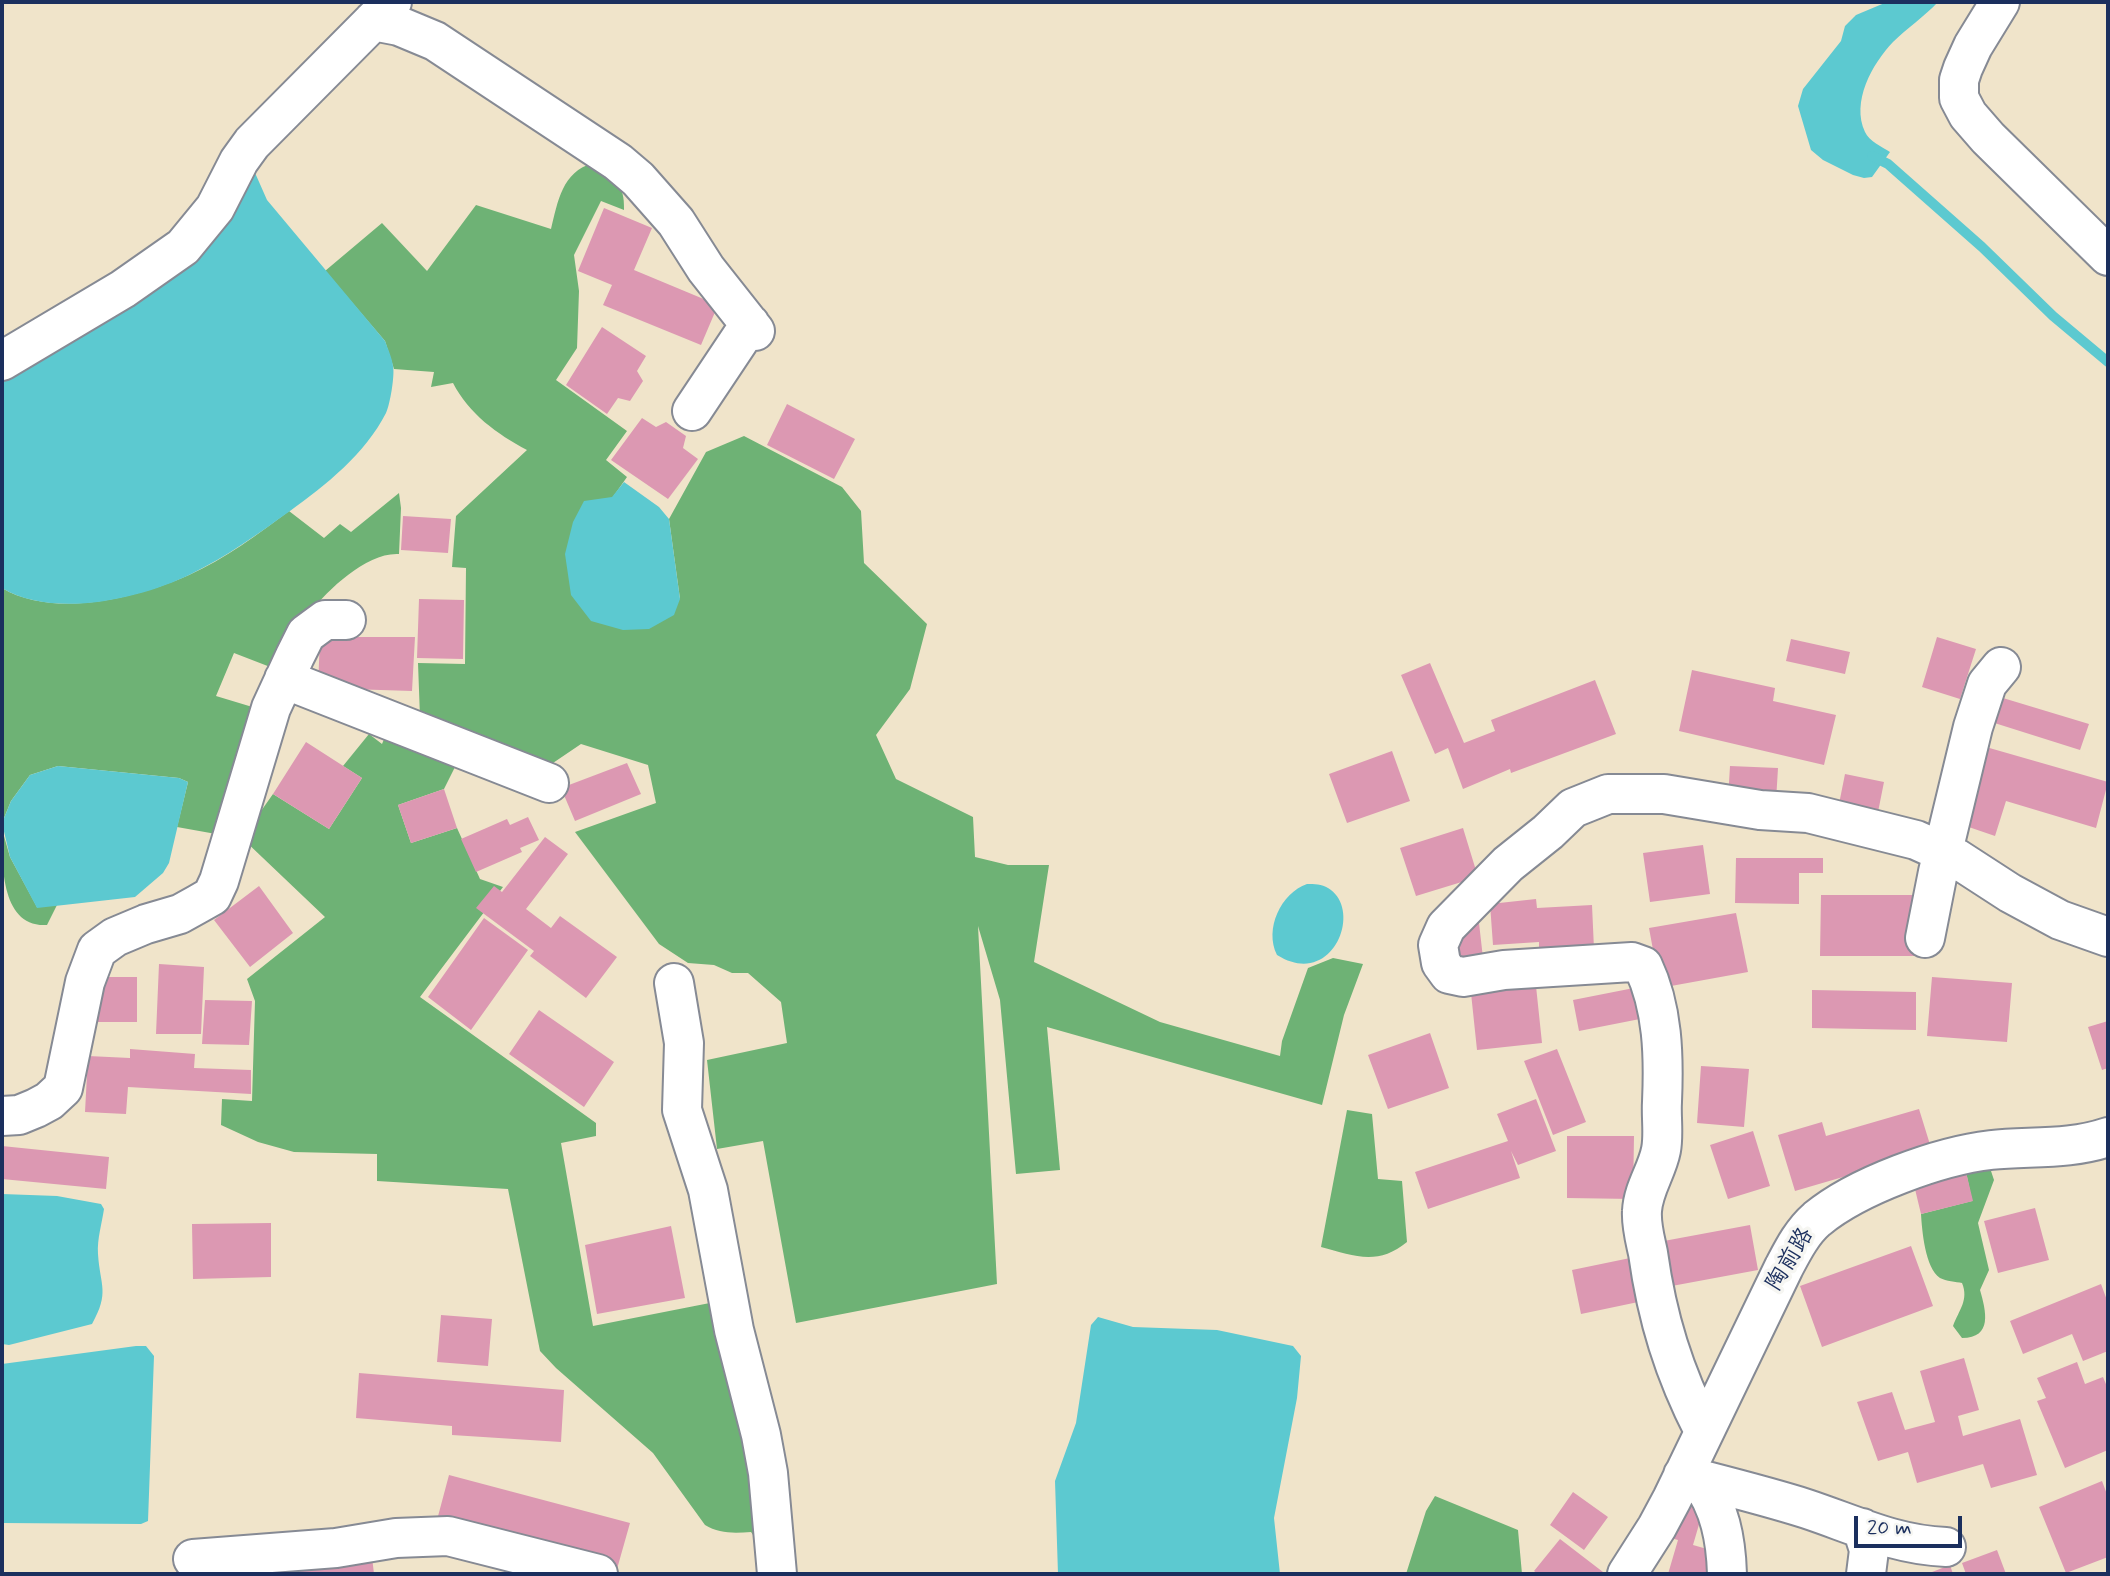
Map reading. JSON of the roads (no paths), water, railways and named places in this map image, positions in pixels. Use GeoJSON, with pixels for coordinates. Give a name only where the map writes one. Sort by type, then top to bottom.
{"type":"FeatureCollection","features":[{"type":"Feature","properties":{"kind":"street"},"geometry":{"type":"LineString","coordinates":[[2000,2],[1963,68],[1959,80],[1959,99],[1968,115],[1988,138],[2108,256]]}},
{"type":"Feature","properties":{"kind":"street"},"geometry":{"type":"LineString","coordinates":[[2,361],[103,302],[183,247],[215,208],[239,161],[252,144],[382,11],[399,26],[435,41],[618,162],[638,179],[676,222],[706,269],[752,328],[692,411]]}},
{"type":"Feature","properties":{"kind":"street"},"geometry":{"type":"LineString","coordinates":[[2,1116],[19,1115],[36,1108],[49,1101],[63,1088],[90,964],[97,950],[115,937],[180,914],[212,896],[219,881],[271,708],[284,679],[306,634],[325,620],[346,620]]}},
{"type":"Feature","properties":{"kind":"street"},"geometry":{"type":"LineString","coordinates":[[1926,938],[1943,852],[1973,727],[1987,684],[2001,667]]}},
{"type":"Feature","properties":{"kind":"street"},"geometry":{"type":"LineString","coordinates":[[284,679],[549,783]]}},
{"type":"Feature","properties":{"kind":"street"},"geometry":{"type":"LineString","coordinates":[[1704,1431],[1676,1370],[1664,1335],[1653,1292],[1643,1228],[1642,1211],[1646,1192],[1661,1149],[1664,1046],[1650,980],[1643,966],[1632,962],[1599,964],[1504,970],[1464,977],[1449,974],[1441,963],[1438,945],[1446,927],[1508,864],[1573,808],[1608,794],[1664,794],[1760,810],[1808,813],[1916,840],[1943,852],[2060,920],[2108,937]]}},
{"type":"Feature","properties":{"kind":"street"},"geometry":{"type":"LineString","coordinates":[[674,983],[684,1043],[682,1110],[708,1190],[734,1330],[761,1435],[768,1473],[777,1574]]}},
{"type":"Feature","properties":{"kind":"street","name":"陶前路"},"geometry":{"type":"LineString","coordinates":[[1642,1565],[1691,1477],[1704,1431],[1737,1360],[1799,1239],[1815,1221],[1835,1206],[1889,1180],[1952,1157],[1991,1150],[2067,1146],[2108,1137]]}},
{"type":"Feature","properties":{"kind":"street"},"geometry":{"type":"LineString","coordinates":[[1691,1477],[1759,1494],[1892,1540],[1946,1548]]}},
{"type":"Feature","properties":{"kind":"street"},"geometry":{"type":"LineString","coordinates":[[1691,1477],[1710,1494],[1716,1506],[1727,1574]]}},
{"type":"Feature","properties":{"kind":"street"},"geometry":{"type":"LineString","coordinates":[[1862,1528],[1869,1550],[1866,1574]]}},
{"type":"Feature","properties":{"kind":"street"},"geometry":{"type":"LineString","coordinates":[[193,1559],[336,1548],[396,1538],[448,1536],[598,1574]]}},
{"type":"Feature","properties":{"kind":"water"},"geometry":{"type":"Polygon","coordinates":[[[1887,2],[1938,2],[1893,42],[1871,72],[1862,96],[1861,120],[1867,135],[1890,152],[1872,177],[1864,178],[1823,160],[1811,150],[1798,106],[1803,89],[1841,41],[1845,26],[1856,15],[1887,2]]]}},
{"type":"Feature","properties":{"kind":"water"},"geometry":{"type":"Polygon","coordinates":[[[252,166],[267,200],[385,341],[393,376],[386,413],[367,442],[344,468],[304,501],[229,553],[171,583],[123,598],[71,604],[23,597],[2,588],[2,373],[252,166]]]}},
{"type":"Feature","properties":{"kind":"water"},"geometry":{"type":"Polygon","coordinates":[[[624,482],[659,507],[669,519],[680,599],[674,615],[649,629],[623,630],[591,621],[571,595],[565,554],[573,522],[584,501],[612,497],[624,482]]]}},
{"type":"Feature","properties":{"kind":"water"},"geometry":{"type":"Polygon","coordinates":[[[58,766],[179,778],[188,782],[169,863],[163,873],[135,897],[37,908],[10,857],[2,823],[11,801],[30,775],[58,766]]]}},
{"type":"Feature","properties":{"kind":"water"},"geometry":{"type":"Polygon","coordinates":[[[1307,884],[1326,887],[1338,898],[1343,912],[1342,928],[1337,942],[1327,955],[1314,962],[1297,963],[1277,955],[1273,945],[1274,923],[1277,913],[1290,895],[1307,884]]]}},
{"type":"Feature","properties":{"kind":"water"},"geometry":{"type":"Polygon","coordinates":[[[2,1194],[57,1196],[101,1204],[104,1209],[98,1248],[102,1296],[92,1324],[9,1345],[2,1344],[2,1194]]]}},
{"type":"Feature","properties":{"kind":"water"},"geometry":{"type":"Polygon","coordinates":[[[1098,1317],[1133,1327],[1217,1330],[1293,1346],[1301,1356],[1297,1398],[1274,1518],[1280,1574],[1058,1574],[1055,1481],[1076,1423],[1091,1325],[1098,1317]]]}},
{"type":"Feature","properties":{"kind":"water"},"geometry":{"type":"Polygon","coordinates":[[[146,1346],[154,1356],[148,1521],[141,1524],[2,1523],[2,1364],[146,1346]]]}},
{"type":"Feature","properties":{"kind":"waterway"},"geometry":{"type":"LineString","coordinates":[[1872,156],[1888,164],[1982,247],[2053,316],[2108,362]]}}]}
